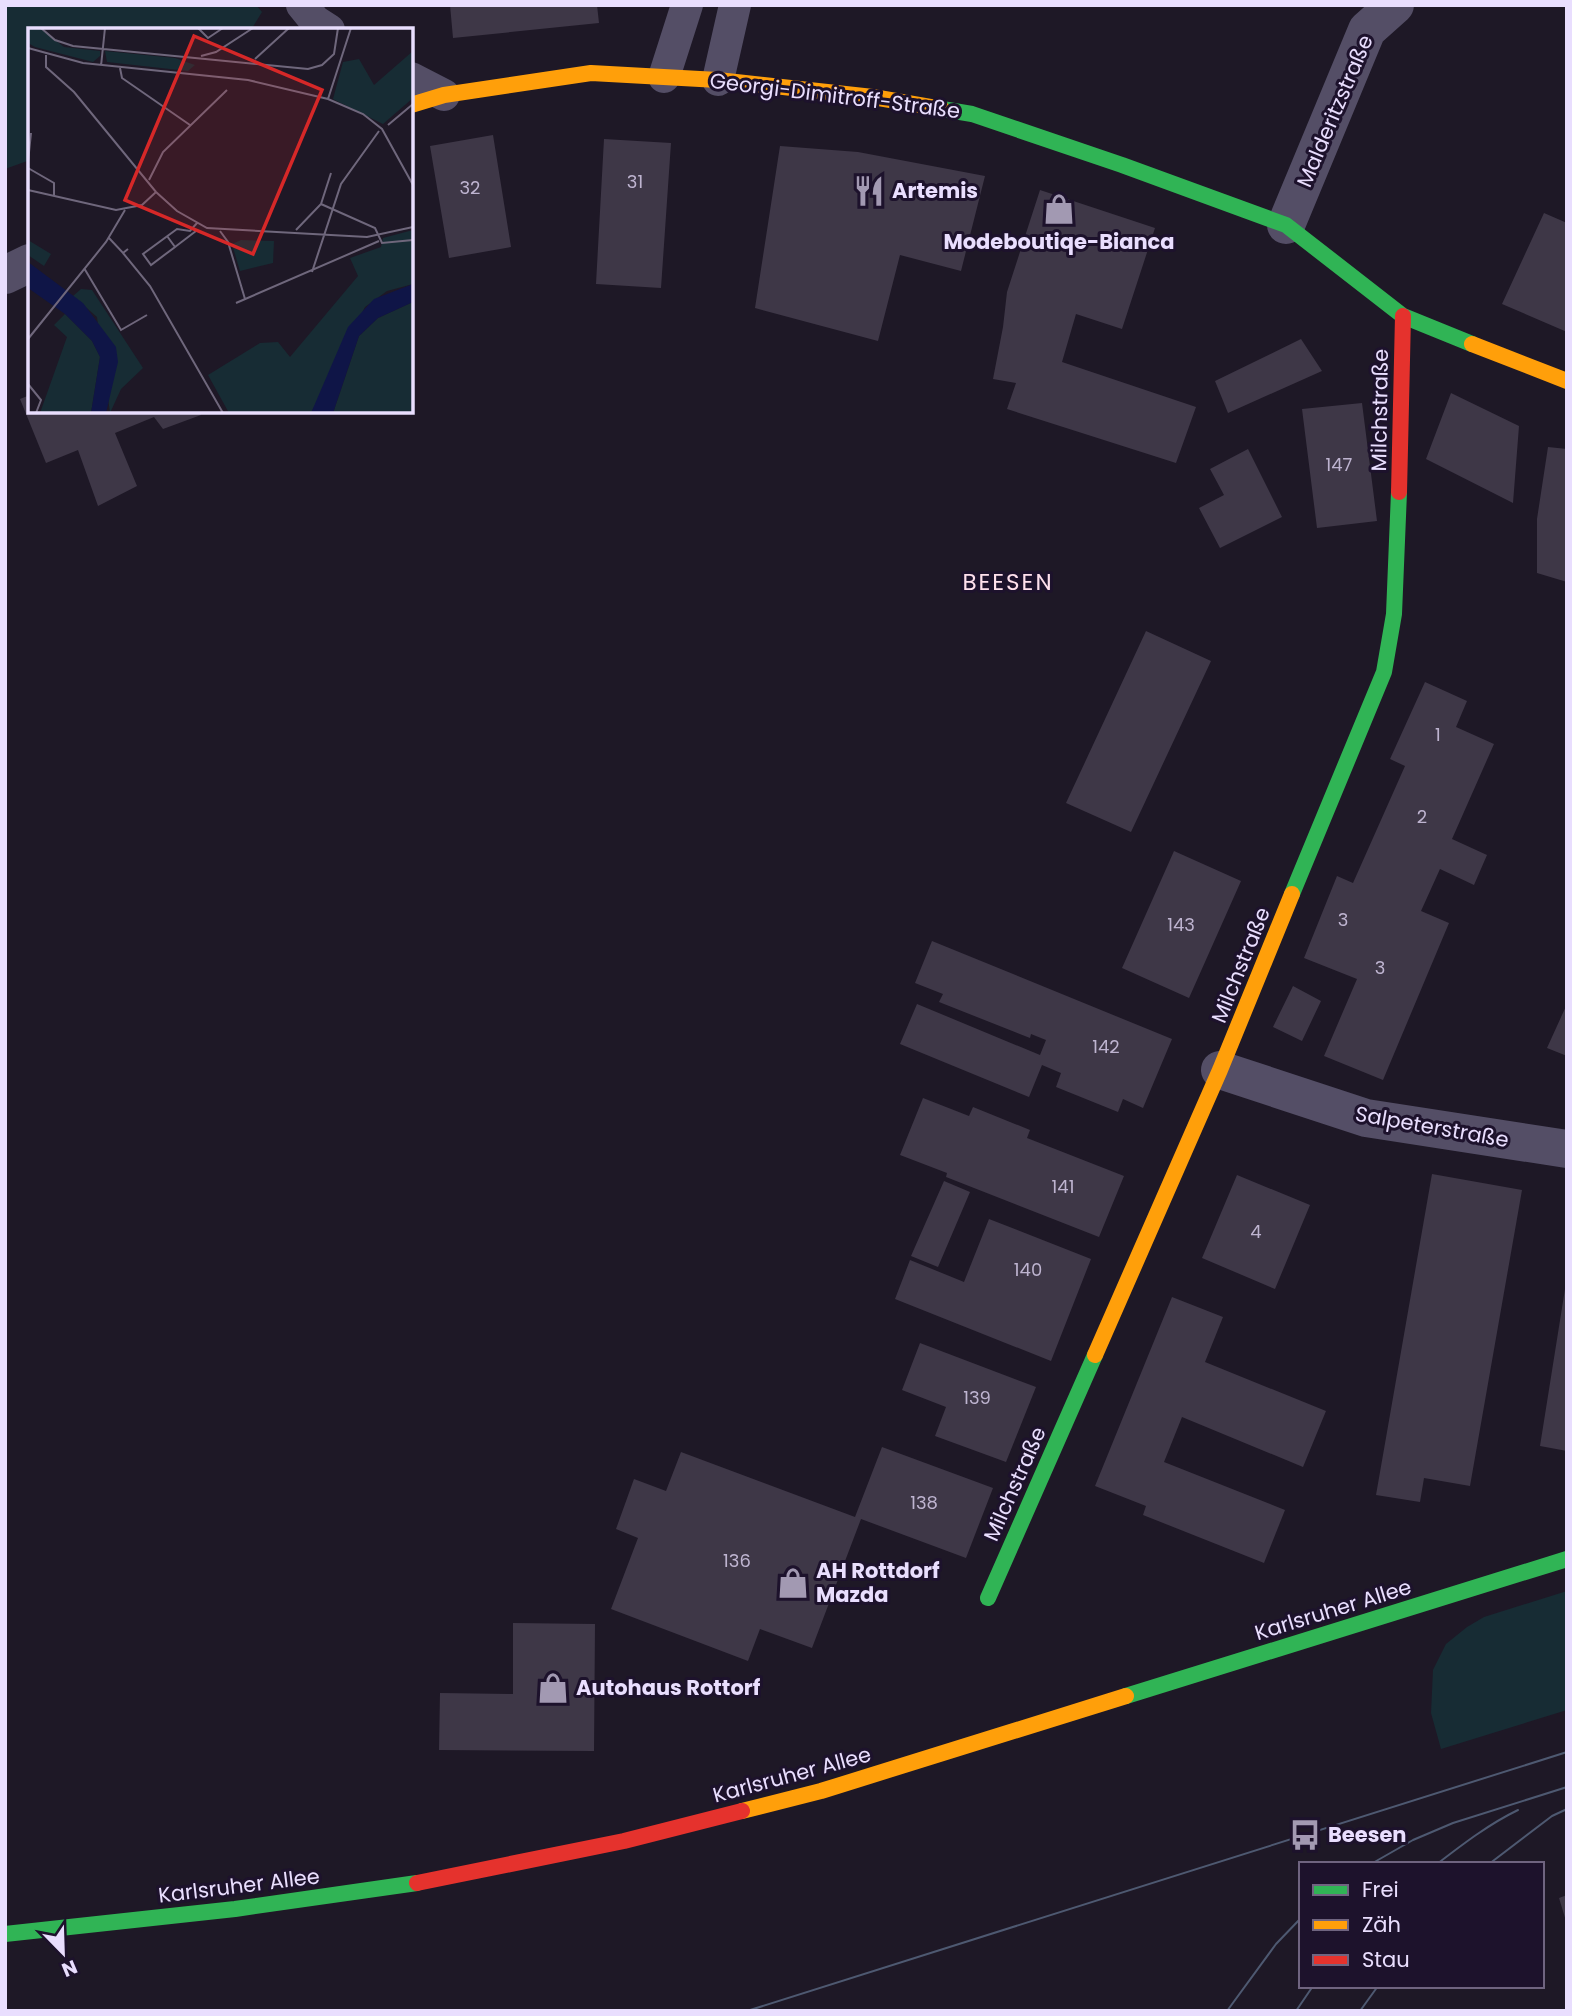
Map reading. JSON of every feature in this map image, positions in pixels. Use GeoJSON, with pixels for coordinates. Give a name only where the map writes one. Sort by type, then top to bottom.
{"type":"FeatureCollection","features":[{"type":"Feature","properties":{"kind":"street","name":"Malderitzstraße"},"geometry":{"type":"LineString","coordinates":[[1286,225],[1367,30],[1395,5]]}},
{"type":"Feature","properties":{"kind":"street","name":"Georgi-Dimitroff-Straße"},"geometry":{"type":"LineString","coordinates":[[413,104],[444,95],[591,73],[718,80],[873,97],[972,114],[1286,225],[1403,316],[1567,380]]}},
{"type":"Feature","properties":{"kind":"street"},"geometry":{"type":"LineString","coordinates":[[5,275],[28,265]]}},
{"type":"Feature","properties":{"kind":"street","name":"Milchstraße"},"geometry":{"type":"LineString","coordinates":[[988,1598],[1220,1070],[1384,672],[1395,614],[1403,316]]}},
{"type":"Feature","properties":{"kind":"street","name":"Salpeterstraße"},"geometry":{"type":"LineString","coordinates":[[1220,1070],[1366,1118],[1567,1149]]}},
{"type":"Feature","properties":{"kind":"street","name":"Karlsruher Allee"},"geometry":{"type":"LineString","coordinates":[[5,1934],[235,1909],[412,1884],[624,1841],[821,1791],[1567,1559]]}},
{"type":"Feature","properties":{"kind":"lane"},"geometry":{"type":"LineString","coordinates":[[302,5],[326,28]]}},
{"type":"Feature","properties":{"kind":"lane"},"geometry":{"type":"LineString","coordinates":[[664,77],[687,5]]}},
{"type":"Feature","properties":{"kind":"lane"},"geometry":{"type":"LineString","coordinates":[[718,80],[735,5]]}},
{"type":"Feature","properties":{"kind":"lane"},"geometry":{"type":"LineString","coordinates":[[413,79],[444,95]]}},
{"type":"Feature","properties":{"kind":"shaded area"},"geometry":{"type":"Polygon","coordinates":[[[5,5],[256,5],[262,12],[252,28],[28,28],[28,161],[5,169],[5,5]]]}},
{"type":"Feature","properties":{"kind":"shaded area"},"geometry":{"type":"Polygon","coordinates":[[[1567,1591],[1567,1710],[1441,1749],[1431,1713],[1433,1670],[1446,1644],[1484,1617],[1567,1591]]]}},
{"type":"Feature","properties":{"kind":"building"},"geometry":{"type":"Polygon","coordinates":[[[450,5],[597,5],[599,23],[453,38],[450,5]]]}},
{"type":"Feature","properties":{"kind":"building"},"geometry":{"type":"Polygon","coordinates":[[[493,135],[511,247],[449,258],[430,146],[493,135]]]}},
{"type":"Feature","properties":{"kind":"building"},"geometry":{"type":"Polygon","coordinates":[[[604,139],[671,143],[661,288],[596,284],[604,139]]]}},
{"type":"Feature","properties":{"kind":"building"},"geometry":{"type":"Polygon","coordinates":[[[780,146],[858,152],[985,176],[961,271],[900,255],[878,341],[755,308],[780,146]]]}},
{"type":"Feature","properties":{"kind":"building"},"geometry":{"type":"Polygon","coordinates":[[[1040,190],[1155,228],[1122,329],[1076,314],[1062,362],[1196,407],[1176,463],[1007,409],[1016,383],[993,379],[1007,292],[1040,190]]]}},
{"type":"Feature","properties":{"kind":"building"},"geometry":{"type":"Polygon","coordinates":[[[1544,213],[1567,223],[1567,332],[1502,304],[1544,213]]]}},
{"type":"Feature","properties":{"kind":"building"},"geometry":{"type":"Polygon","coordinates":[[[1301,339],[1322,371],[1228,413],[1215,381],[1301,339]]]}},
{"type":"Feature","properties":{"kind":"building"},"geometry":{"type":"Polygon","coordinates":[[[1451,393],[1519,426],[1513,503],[1426,459],[1451,393]]]}},
{"type":"Feature","properties":{"kind":"building"},"geometry":{"type":"Polygon","coordinates":[[[28,396],[28,413],[201,415],[163,429],[154,417],[115,433],[137,486],[98,506],[78,450],[46,463],[20,399],[28,396]]]}},
{"type":"Feature","properties":{"kind":"building"},"geometry":{"type":"Polygon","coordinates":[[[1362,403],[1377,521],[1317,528],[1302,409],[1362,403]]]}},
{"type":"Feature","properties":{"kind":"building"},"geometry":{"type":"Polygon","coordinates":[[[1548,447],[1567,449],[1567,582],[1537,573],[1537,519],[1548,447]]]}},
{"type":"Feature","properties":{"kind":"building"},"geometry":{"type":"Polygon","coordinates":[[[1248,449],[1282,517],[1220,548],[1199,508],[1224,495],[1210,469],[1248,449]]]}},
{"type":"Feature","properties":{"kind":"building"},"geometry":{"type":"Polygon","coordinates":[[[1146,631],[1211,661],[1131,832],[1066,803],[1146,631]]]}},
{"type":"Feature","properties":{"kind":"building"},"geometry":{"type":"Polygon","coordinates":[[[1425,682],[1467,701],[1456,727],[1494,744],[1452,839],[1487,855],[1474,885],[1440,869],[1421,911],[1449,923],[1383,1080],[1324,1056],[1357,979],[1304,958],[1337,876],[1353,883],[1405,766],[1390,759],[1425,682]]]}},
{"type":"Feature","properties":{"kind":"building"},"geometry":{"type":"Polygon","coordinates":[[[1174,851],[1241,881],[1189,998],[1122,968],[1174,851]]]}},
{"type":"Feature","properties":{"kind":"building"},"geometry":{"type":"Polygon","coordinates":[[[932,941],[1172,1039],[1143,1108],[1123,1099],[1118,1112],[1056,1087],[1061,1073],[1042,1065],[1029,1097],[900,1044],[917,1004],[1040,1055],[1046,1040],[1031,1034],[1030,1038],[939,1002],[943,994],[915,983],[932,941]]]}},
{"type":"Feature","properties":{"kind":"building"},"geometry":{"type":"Polygon","coordinates":[[[1293,986],[1321,1001],[1302,1041],[1273,1027],[1293,986]]]}},
{"type":"Feature","properties":{"kind":"building"},"geometry":{"type":"Polygon","coordinates":[[[1567,1004],[1567,1056],[1547,1048],[1567,1004]]]}},
{"type":"Feature","properties":{"kind":"building"},"geometry":{"type":"Polygon","coordinates":[[[923,1098],[969,1116],[973,1107],[1030,1130],[1027,1138],[1124,1176],[1099,1237],[946,1177],[947,1173],[900,1155],[923,1098]]]}},
{"type":"Feature","properties":{"kind":"building"},"geometry":{"type":"Polygon","coordinates":[[[1432,1174],[1522,1190],[1470,1486],[1424,1478],[1420,1502],[1376,1495],[1432,1174]]]}},
{"type":"Feature","properties":{"kind":"building"},"geometry":{"type":"Polygon","coordinates":[[[1237,1175],[1310,1205],[1275,1289],[1202,1258],[1237,1175]]]}},
{"type":"Feature","properties":{"kind":"building"},"geometry":{"type":"Polygon","coordinates":[[[944,1181],[970,1192],[938,1267],[911,1256],[944,1181]]]}},
{"type":"Feature","properties":{"kind":"building"},"geometry":{"type":"Polygon","coordinates":[[[989,1219],[1091,1259],[1051,1361],[895,1299],[910,1260],[964,1282],[989,1219]]]}},
{"type":"Feature","properties":{"kind":"building"},"geometry":{"type":"Polygon","coordinates":[[[1567,1289],[1567,1451],[1540,1446],[1567,1289]]]}},
{"type":"Feature","properties":{"kind":"building"},"geometry":{"type":"Polygon","coordinates":[[[1172,1297],[1223,1317],[1205,1362],[1326,1411],[1303,1467],[1182,1417],[1164,1462],[1285,1510],[1264,1563],[1143,1515],[1146,1506],[1095,1486],[1172,1297]]]}},
{"type":"Feature","properties":{"kind":"building"},"geometry":{"type":"Polygon","coordinates":[[[920,1343],[1036,1387],[1006,1462],[935,1436],[946,1407],[902,1390],[920,1343]]]}},
{"type":"Feature","properties":{"kind":"building"},"geometry":{"type":"Polygon","coordinates":[[[882,1447],[993,1488],[966,1558],[861,1519],[812,1648],[760,1629],[748,1661],[611,1609],[638,1538],[616,1529],[634,1479],[666,1491],[681,1452],[855,1517],[882,1447]]]}},
{"type":"Feature","properties":{"kind":"building"},"geometry":{"type":"Polygon","coordinates":[[[513,1623],[595,1624],[594,1751],[439,1750],[440,1693],[513,1694],[513,1623]]]}},
{"type":"Feature","properties":{"kind":"building"},"geometry":{"type":"Polygon","coordinates":[[[1567,1895],[1567,1921],[1566,1921],[1559,1898],[1567,1895]]]}},
{"type":"Feature","properties":{"kind":"tram line"},"geometry":{"type":"LineString","coordinates":[[747,2011],[1567,1752]]}},
{"type":"Feature","properties":{"kind":"tram line"},"geometry":{"type":"LineString","coordinates":[[1374,1862],[1413,1840],[1453,1823],[1567,1787]]}},
{"type":"Feature","properties":{"kind":"tram line"},"geometry":{"type":"LineString","coordinates":[[1492,1862],[1552,1816],[1567,1809]]}},
{"type":"Feature","properties":{"kind":"tram line"},"geometry":{"type":"LineString","coordinates":[[1440,1862],[1486,1828],[1518,1810]]}},
{"type":"Feature","properties":{"kind":"tram line"},"geometry":{"type":"LineString","coordinates":[[1227,2011],[1276,1944],[1299,1920]]}},
{"type":"Feature","properties":{"kind":"tram line"},"geometry":{"type":"LineString","coordinates":[[1296,2011],[1312,1988]]}},
{"type":"Feature","properties":{"kind":"tram line"},"geometry":{"type":"LineString","coordinates":[[1360,2011],[1377,1988]]}},
{"type":"Feature","properties":{"kind":"traffic: fast"},"geometry":{"type":"LineString","coordinates":[[942,109],[972,114],[1286,225],[1403,316],[1472,344]]}},
{"type":"Feature","properties":{"kind":"traffic: fast"},"geometry":{"type":"LineString","coordinates":[[1292,894],[1384,672],[1394,614],[1399,492]]}},
{"type":"Feature","properties":{"kind":"traffic: fast"},"geometry":{"type":"LineString","coordinates":[[988,1598],[1095,1355]]}},
{"type":"Feature","properties":{"kind":"traffic: fast"},"geometry":{"type":"LineString","coordinates":[[1126,1696],[1567,1559]]}},
{"type":"Feature","properties":{"kind":"traffic: fast"},"geometry":{"type":"LineString","coordinates":[[5,1934],[235,1909],[417,1883]]}},
{"type":"Feature","properties":{"kind":"traffic: slow"},"geometry":{"type":"LineString","coordinates":[[413,104],[444,95],[591,73],[718,80],[873,97],[942,109]]}},
{"type":"Feature","properties":{"kind":"traffic: slow"},"geometry":{"type":"LineString","coordinates":[[1472,344],[1567,381]]}},
{"type":"Feature","properties":{"kind":"traffic: slow"},"geometry":{"type":"LineString","coordinates":[[1095,1355],[1220,1070],[1292,894]]}},
{"type":"Feature","properties":{"kind":"traffic: slow"},"geometry":{"type":"LineString","coordinates":[[742,1811],[821,1791],[1126,1696]]}},
{"type":"Feature","properties":{"kind":"traffic: jam"},"geometry":{"type":"LineString","coordinates":[[1399,492],[1403,316]]}},
{"type":"Feature","properties":{"kind":"traffic: jam"},"geometry":{"type":"LineString","coordinates":[[417,1883],[624,1841],[742,1811]]}},
{"type":"Feature","properties":{"kind":"place","name":"Artemis"},"geometry":{"type":"Point","coordinates":[869,191]}},
{"type":"Feature","properties":{"kind":"place","name":"Modeboutiqe-Bianca"},"geometry":{"type":"Point","coordinates":[1059,209]}},
{"type":"Feature","properties":{"kind":"place","name":"AH Rottdorf Mazda"},"geometry":{"type":"Point","coordinates":[793,1583]}},
{"type":"Feature","properties":{"kind":"place","name":"Autohaus Rottorf"},"geometry":{"type":"Point","coordinates":[553,1688]}},
{"type":"Feature","properties":{"kind":"place","name":"Beesen"},"geometry":{"type":"Point","coordinates":[1305,1835]}},
{"type":"Feature","properties":{"kind":"district","name":"BEESEN"},"geometry":{"type":"Point","coordinates":[1008,582]}}]}
